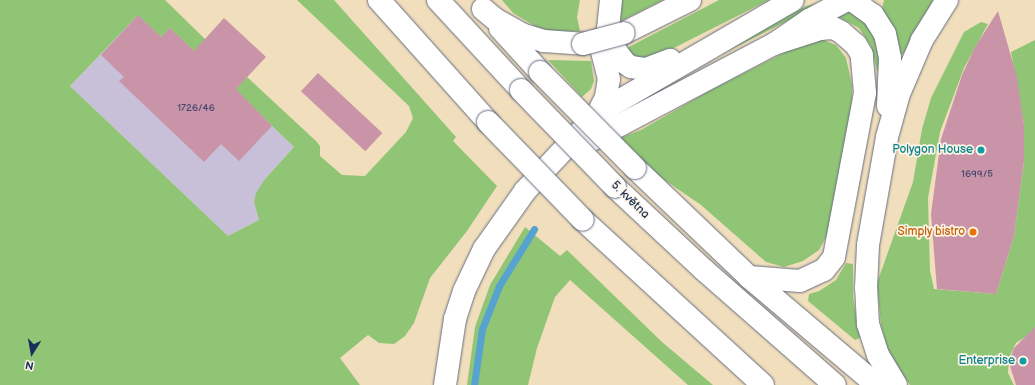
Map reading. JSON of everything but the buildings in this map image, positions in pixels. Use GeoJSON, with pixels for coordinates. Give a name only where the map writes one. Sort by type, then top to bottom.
{"type":"FeatureCollection","features":[{"type":"Feature","properties":{"kind":"main road"},"geometry":{"type":"LineString","coordinates":[[379,0],[488,122],[583,220],[762,384]]}},
{"type":"Feature","properties":{"kind":"main road","name":"5. května"},"geometry":{"type":"LineString","coordinates":[[438,0],[521,90],[615,187],[704,270],[835,385]]}},
{"type":"Feature","properties":{"kind":"main road"},"geometry":{"type":"LineString","coordinates":[[597,0],[595,28],[609,79],[606,97],[598,113]]}},
{"type":"Feature","properties":{"kind":"main road"},"geometry":{"type":"LineString","coordinates":[[611,0],[607,17],[610,35],[620,58],[631,67],[653,67],[726,37]]}},
{"type":"Feature","properties":{"kind":"main road"},"geometry":{"type":"LineString","coordinates":[[479,4],[504,25],[524,36],[544,41],[583,44],[624,33],[690,0]]}},
{"type":"Feature","properties":{"kind":"main road"},"geometry":{"type":"LineString","coordinates":[[445,385],[455,319],[473,270],[498,227],[525,191],[598,113],[726,37],[793,0]]}},
{"type":"Feature","properties":{"kind":"main road"},"geometry":{"type":"LineString","coordinates":[[555,159],[774,44],[847,0]]}},
{"type":"Feature","properties":{"kind":"main road"},"geometry":{"type":"LineString","coordinates":[[852,0],[874,14],[885,34],[889,47],[887,137]]}},
{"type":"Feature","properties":{"kind":"main road"},"geometry":{"type":"LineString","coordinates":[[896,385],[874,345],[866,306],[868,245],[887,137],[899,94],[913,58],[947,0]]}},
{"type":"Feature","properties":{"kind":"main road"},"geometry":{"type":"LineString","coordinates":[[479,4],[540,72],[635,168],[749,278],[877,385]]}},
{"type":"Feature","properties":{"kind":"main road"},"geometry":{"type":"LineString","coordinates":[[749,278],[800,282],[821,272],[834,257],[865,93],[862,54],[856,45],[841,32],[833,28],[820,29],[774,44]]}},
{"type":"Feature","properties":{"kind":"shaded area"},"geometry":{"type":"Polygon","coordinates":[[[138,15],[170,28],[294,147],[265,179],[254,202],[259,220],[228,236],[70,86],[138,15]]]}},
{"type":"Feature","properties":{"kind":"green space"},"geometry":{"type":"Polygon","coordinates":[[[0,0],[165,0],[246,79],[247,77],[316,141],[320,146],[320,156],[342,175],[365,176],[406,132],[413,118],[409,106],[297,0],[334,0],[456,137],[453,141],[497,186],[467,231],[430,278],[414,323],[405,336],[394,344],[379,343],[368,335],[340,358],[360,385],[0,385],[0,0]],[[138,15],[70,86],[228,236],[259,220],[254,202],[256,193],[265,179],[294,147],[170,28],[161,37],[138,15]]]}},
{"type":"Feature","properties":{"kind":"green space"},"geometry":{"type":"Polygon","coordinates":[[[502,0],[580,0],[577,17],[580,31],[555,32],[538,28],[513,13],[502,0]]]}},
{"type":"Feature","properties":{"kind":"green space"},"geometry":{"type":"Polygon","coordinates":[[[619,0],[663,0],[623,20],[615,20],[619,0]]]}},
{"type":"Feature","properties":{"kind":"green space"},"geometry":{"type":"Polygon","coordinates":[[[719,0],[769,0],[650,60],[635,57],[625,49],[719,0]]]}},
{"type":"Feature","properties":{"kind":"green space"},"geometry":{"type":"Polygon","coordinates":[[[884,0],[933,0],[903,54],[900,54],[895,30],[882,9],[884,0]]]}},
{"type":"Feature","properties":{"kind":"green space"},"geometry":{"type":"Polygon","coordinates":[[[818,3],[819,5],[708,61],[608,122],[668,80],[806,6],[818,3]]]}},
{"type":"Feature","properties":{"kind":"green space"},"geometry":{"type":"Polygon","coordinates":[[[850,9],[867,24],[877,41],[882,71],[877,71],[871,46],[859,28],[839,17],[838,14],[850,9]]]}},
{"type":"Feature","properties":{"kind":"green space"},"geometry":{"type":"Polygon","coordinates":[[[981,22],[988,24],[964,68],[940,132],[928,198],[930,271],[934,289],[996,294],[1014,236],[1024,161],[1024,125],[1011,52],[1035,40],[1035,331],[1016,343],[1009,358],[1008,373],[1014,385],[910,385],[889,355],[881,325],[877,283],[913,182],[922,129],[931,98],[964,32],[981,22]]]}},
{"type":"Feature","properties":{"kind":"green space"},"geometry":{"type":"Polygon","coordinates":[[[821,39],[836,45],[846,58],[852,85],[852,112],[830,230],[819,250],[803,261],[784,267],[766,262],[701,205],[653,172],[620,138],[641,130],[709,91],[807,41],[821,39]]]}},
{"type":"Feature","properties":{"kind":"green space"},"geometry":{"type":"Polygon","coordinates":[[[548,60],[591,61],[594,81],[591,89],[582,97],[548,60]]]}},
{"type":"Feature","properties":{"kind":"green space"},"geometry":{"type":"Polygon","coordinates":[[[525,227],[560,256],[567,250],[662,342],[713,385],[688,385],[570,280],[555,297],[537,348],[528,385],[467,385],[475,327],[490,285],[525,227]]]}},
{"type":"Feature","properties":{"kind":"green space"},"geometry":{"type":"Polygon","coordinates":[[[846,263],[853,264],[853,298],[860,338],[855,340],[808,301],[809,294],[819,291],[836,280],[846,263]]]}},
{"type":"Feature","properties":{"kind":"waterway"},"geometry":{"type":"LineString","coordinates":[[474,385],[482,329],[499,286],[534,229]]}},
{"type":"Feature","properties":{"kind":"place","name":"Polygon House"},"geometry":{"type":"Point","coordinates":[981,150]}},
{"type":"Feature","properties":{"kind":"place","name":"Simply bistro"},"geometry":{"type":"Point","coordinates":[973,232]}},
{"type":"Feature","properties":{"kind":"place","name":"Enterprise"},"geometry":{"type":"Point","coordinates":[1023,361]}}]}
